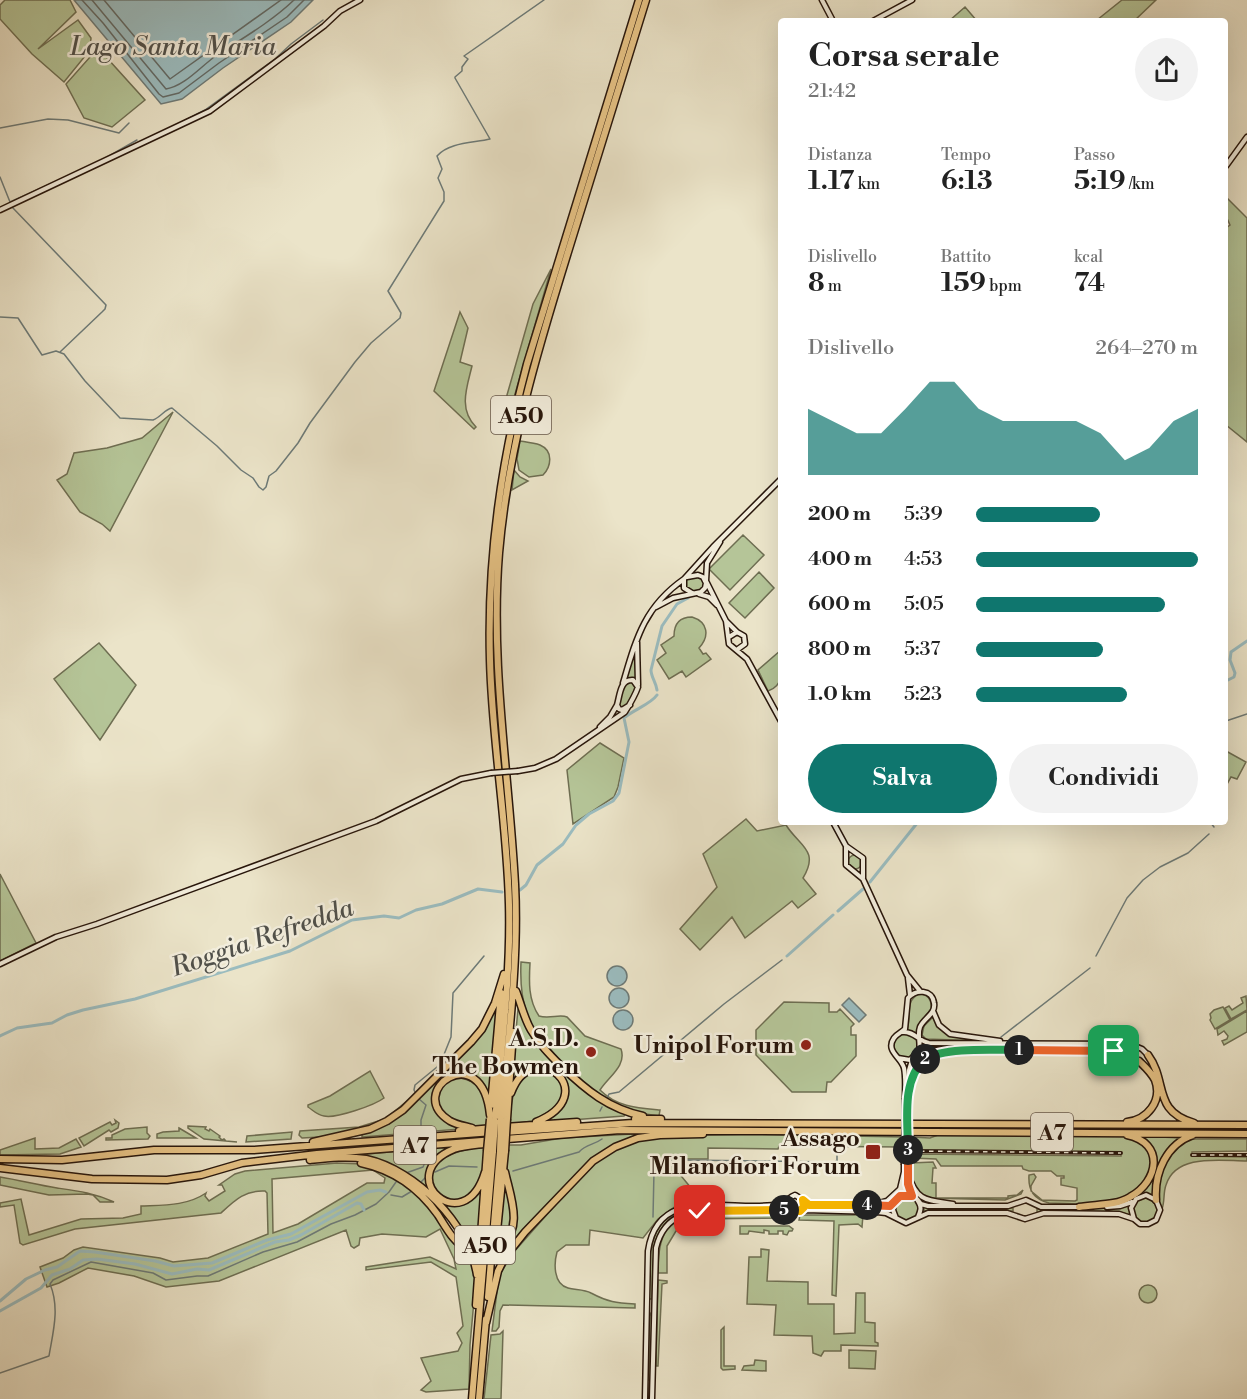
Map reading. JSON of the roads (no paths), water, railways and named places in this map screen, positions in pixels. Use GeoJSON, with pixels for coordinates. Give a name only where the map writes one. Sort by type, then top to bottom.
{"type":"FeatureCollection","features":[{"type":"Feature","properties":{"kind":"highway","name":"A50"},"geometry":{"type":"LineString","coordinates":[[479,1399],[486,1323],[508,956],[508,886],[490,660],[492,569],[498,501],[512,423],[527,364],[639,0]]}},
{"type":"Feature","properties":{"kind":"highway","name":"A50"},"geometry":{"type":"LineString","coordinates":[[497,1118],[514,961],[515,883],[496,646],[498,573],[507,483],[533,365],[646,0]]}},
{"type":"Feature","properties":{"kind":"highway"},"geometry":{"type":"LineString","coordinates":[[296,1146],[370,1130],[403,1110],[477,1036],[489,1016],[502,981],[508,956]]}},
{"type":"Feature","properties":{"kind":"highway"},"geometry":{"type":"LineString","coordinates":[[508,1103],[516,991],[514,961]]}},
{"type":"Feature","properties":{"kind":"highway"},"geometry":{"type":"LineString","coordinates":[[502,981],[497,1118],[496,1151],[477,1190],[466,1200],[457,1203],[441,1200],[435,1196],[430,1186],[429,1178],[433,1167],[453,1150],[467,1146],[523,1140],[546,1135]]}},
{"type":"Feature","properties":{"kind":"highway"},"geometry":{"type":"LineString","coordinates":[[516,991],[531,1032],[576,1080],[593,1095],[612,1106],[650,1118]]}},
{"type":"Feature","properties":{"kind":"highway"},"geometry":{"type":"LineString","coordinates":[[1148,1055],[1155,1066],[1164,1102],[1172,1113],[1186,1121],[1203,1125]]}},
{"type":"Feature","properties":{"kind":"highway"},"geometry":{"type":"LineString","coordinates":[[1053,1125],[1131,1122],[1145,1115],[1154,1103],[1157,1090],[1152,1075],[1139,1061]]}},
{"type":"Feature","properties":{"kind":"highway"},"geometry":{"type":"LineString","coordinates":[[497,1118],[508,1103],[515,1084],[525,1073],[541,1067],[549,1068],[563,1079],[566,1088],[562,1103],[548,1117],[530,1125]]}},
{"type":"Feature","properties":{"kind":"highway"},"geometry":{"type":"LineString","coordinates":[[476,1129],[452,1122],[439,1109],[436,1092],[443,1080],[460,1074],[475,1080],[497,1118]]}},
{"type":"Feature","properties":{"kind":"highway","name":"A7"},"geometry":{"type":"LineString","coordinates":[[336,1144],[362,1139],[476,1129],[650,1118],[699,1123]]}},
{"type":"Feature","properties":{"kind":"highway","name":"A7"},"geometry":{"type":"LineString","coordinates":[[0,1160],[62,1160],[143,1151],[221,1151],[619,1123],[1247,1125]]}},
{"type":"Feature","properties":{"kind":"highway","name":"A7"},"geometry":{"type":"LineString","coordinates":[[0,1168],[92,1179],[160,1181],[201,1175],[242,1163],[349,1151],[620,1130],[1247,1134]]}},
{"type":"Feature","properties":{"kind":"highway"},"geometry":{"type":"LineString","coordinates":[[486,1323],[498,1271],[511,1249],[581,1172],[599,1156],[623,1143],[645,1136],[740,1131]]}},
{"type":"Feature","properties":{"kind":"highway"},"geometry":{"type":"LineString","coordinates":[[1079,1207],[1124,1200],[1141,1190],[1152,1175],[1154,1161],[1147,1144],[1135,1137],[1112,1133]]}},
{"type":"Feature","properties":{"kind":"highway"},"geometry":{"type":"LineString","coordinates":[[1156,1200],[1156,1187],[1163,1163],[1170,1150],[1180,1141],[1199,1133]]}},
{"type":"Feature","properties":{"kind":"highway","name":"A50"},"geometry":{"type":"LineString","coordinates":[[472,1399],[476,1338],[496,1151]]}},
{"type":"Feature","properties":{"kind":"highway"},"geometry":{"type":"LineString","coordinates":[[496,1151],[504,1163],[514,1221],[510,1238],[499,1249]]}},
{"type":"Feature","properties":{"kind":"highway"},"geometry":{"type":"LineString","coordinates":[[310,1160],[342,1157],[367,1160],[406,1176],[455,1222],[470,1249],[477,1275]]}},
{"type":"Feature","properties":{"kind":"highway"},"geometry":{"type":"LineString","coordinates":[[284,1159],[357,1162],[395,1175],[419,1192],[454,1239],[469,1251]]}},
{"type":"Feature","properties":{"kind":"highway"},"geometry":{"type":"LineString","coordinates":[[491,1298],[504,1163]]}},
{"type":"Feature","properties":{"kind":"highway"},"geometry":{"type":"LineString","coordinates":[[476,1338],[477,1275],[485,1173]]}},
{"type":"Feature","properties":{"kind":"main road"},"geometry":{"type":"LineString","coordinates":[[0,210],[210,111],[315,33],[340,11],[360,0]]}},
{"type":"Feature","properties":{"kind":"main road"},"geometry":{"type":"LineString","coordinates":[[822,0],[831,18]]}},
{"type":"Feature","properties":{"kind":"main road"},"geometry":{"type":"LineString","coordinates":[[879,18],[912,0]]}},
{"type":"Feature","properties":{"kind":"main road"},"geometry":{"type":"LineString","coordinates":[[1228,163],[1247,137]]}},
{"type":"Feature","properties":{"kind":"main road"},"geometry":{"type":"LineString","coordinates":[[595,732],[616,705],[641,627],[655,607],[778,482]]}},
{"type":"Feature","properties":{"kind":"main road"},"geometry":{"type":"LineString","coordinates":[[655,607],[673,598],[704,590],[707,563],[720,541]]}},
{"type":"Feature","properties":{"kind":"main road"},"geometry":{"type":"LineString","coordinates":[[686,578],[700,576],[706,581],[726,621],[744,637],[747,659],[778,716]]}},
{"type":"Feature","properties":{"kind":"main road"},"geometry":{"type":"LineString","coordinates":[[686,578],[683,584],[686,590]]}},
{"type":"Feature","properties":{"kind":"main road"},"geometry":{"type":"LineString","coordinates":[[678,584],[686,590],[709,597],[719,607]]}},
{"type":"Feature","properties":{"kind":"main road"},"geometry":{"type":"LineString","coordinates":[[726,621],[730,646],[747,659]]}},
{"type":"Feature","properties":{"kind":"main road"},"geometry":{"type":"LineString","coordinates":[[0,964],[56,937],[376,821],[452,782],[472,775],[518,771],[549,763],[617,718],[630,705],[638,687],[636,644],[641,627]]}},
{"type":"Feature","properties":{"kind":"main road"},"geometry":{"type":"LineString","coordinates":[[729,638],[732,634],[737,633]]}},
{"type":"Feature","properties":{"kind":"main road"},"geometry":{"type":"LineString","coordinates":[[738,650],[744,646]]}},
{"type":"Feature","properties":{"kind":"main road"},"geometry":{"type":"LineString","coordinates":[[623,683],[633,680],[638,687]]}},
{"type":"Feature","properties":{"kind":"main road"},"geometry":{"type":"LineString","coordinates":[[616,705],[622,710]]}},
{"type":"Feature","properties":{"kind":"main road"},"geometry":{"type":"LineString","coordinates":[[611,714],[630,705]]}},
{"type":"Feature","properties":{"kind":"main road"},"geometry":{"type":"LineString","coordinates":[[645,1399],[649,1246],[655,1230],[665,1217],[690,1205],[774,1205],[782,1204],[795,1195],[809,1205],[890,1206],[904,1189],[909,1065],[920,1047],[918,1039],[921,1026],[933,1011],[934,1006],[932,997],[920,991],[907,975],[863,879],[848,868],[846,846],[836,825]]}},
{"type":"Feature","properties":{"kind":"main road"},"geometry":{"type":"LineString","coordinates":[[846,846],[863,858],[863,879]]}},
{"type":"Feature","properties":{"kind":"main road"},"geometry":{"type":"LineString","coordinates":[[847,858],[850,854],[856,853]]}},
{"type":"Feature","properties":{"kind":"main road"},"geometry":{"type":"LineString","coordinates":[[854,871],[860,870],[863,866]]}},
{"type":"Feature","properties":{"kind":"main road"},"geometry":{"type":"LineString","coordinates":[[903,1032],[907,1022],[906,1005],[910,996],[907,975]]}},
{"type":"Feature","properties":{"kind":"main road"},"geometry":{"type":"LineString","coordinates":[[910,996],[920,991]]}},
{"type":"Feature","properties":{"kind":"main road"},"geometry":{"type":"LineString","coordinates":[[933,1011],[939,1025],[950,1034],[1009,1043]]}},
{"type":"Feature","properties":{"kind":"main road"},"geometry":{"type":"LineString","coordinates":[[907,1096],[904,1070],[893,1053],[892,1044],[896,1035],[903,1032],[910,1032],[918,1039],[929,1043],[1130,1044],[1142,1049],[1148,1055]]}},
{"type":"Feature","properties":{"kind":"main road"},"geometry":{"type":"LineString","coordinates":[[918,1053],[929,1050],[1114,1051],[1126,1053],[1139,1061]]}},
{"type":"Feature","properties":{"kind":"main road"},"geometry":{"type":"LineString","coordinates":[[907,1096],[916,1070],[925,1059],[936,1054],[965,1050]]}},
{"type":"Feature","properties":{"kind":"main road"},"geometry":{"type":"LineString","coordinates":[[898,1058],[912,1059]]}},
{"type":"Feature","properties":{"kind":"main road"},"geometry":{"type":"LineString","coordinates":[[906,1173],[912,1196]]}},
{"type":"Feature","properties":{"kind":"main road"},"geometry":{"type":"LineString","coordinates":[[869,1206],[887,1201],[894,1195],[900,1189],[906,1173]]}},
{"type":"Feature","properties":{"kind":"main road"},"geometry":{"type":"LineString","coordinates":[[906,1173],[922,1198],[962,1206]]}},
{"type":"Feature","properties":{"kind":"main road"},"geometry":{"type":"LineString","coordinates":[[652,1399],[657,1243],[661,1233],[671,1221],[681,1215],[693,1212],[877,1212],[886,1213],[897,1219],[906,1223],[928,1213],[1007,1213],[1025,1220],[1044,1213],[1112,1214],[1125,1215],[1144,1224],[1154,1222],[1160,1212],[1156,1200],[1143,1195],[1133,1202],[1120,1206],[1041,1207],[1029,1201],[1008,1206],[928,1206],[921,1204],[912,1196],[903,1195],[896,1200],[893,1212],[897,1219]]}},
{"type":"Feature","properties":{"kind":"main road"},"geometry":{"type":"LineString","coordinates":[[788,1199],[787,1205],[790,1211]]}},
{"type":"Feature","properties":{"kind":"main road"},"geometry":{"type":"LineString","coordinates":[[915,1220],[920,1210],[917,1199]]}},
{"type":"Feature","properties":{"kind":"main road"},"geometry":{"type":"LineString","coordinates":[[801,1211],[804,1206],[803,1200]]}},
{"type":"Feature","properties":{"kind":"main road"},"geometry":{"type":"LineString","coordinates":[[1018,1216],[1016,1210],[1019,1202]]}},
{"type":"Feature","properties":{"kind":"main road"},"geometry":{"type":"LineString","coordinates":[[1133,1202],[1131,1210],[1134,1219]]}},
{"type":"Feature","properties":{"kind":"main road"},"geometry":{"type":"LineString","coordinates":[[1033,1216],[1034,1205]]}},
{"type":"Feature","properties":{"kind":"water","name":"Lago Santa Maria"},"geometry":{"type":"Polygon","coordinates":[[[74,0],[313,0],[291,22],[182,99],[161,104],[74,0]]]}},
{"type":"Feature","properties":{"kind":"water"},"geometry":{"type":"Polygon","coordinates":[[[617,966],[624,969],[627,976],[624,983],[617,986],[610,983],[607,976],[610,969],[617,966]]]}},
{"type":"Feature","properties":{"kind":"water"},"geometry":{"type":"Polygon","coordinates":[[[619,988],[626,991],[629,998],[626,1005],[619,1008],[612,1005],[609,998],[612,991],[619,988]]]}},
{"type":"Feature","properties":{"kind":"water"},"geometry":{"type":"Polygon","coordinates":[[[849,998],[866,1015],[859,1022],[842,1005],[849,998]]]}},
{"type":"Feature","properties":{"kind":"water"},"geometry":{"type":"Polygon","coordinates":[[[623,1010],[630,1013],[633,1020],[630,1027],[623,1030],[616,1027],[613,1020],[616,1013],[623,1010]]]}},
{"type":"Feature","properties":{"kind":"waterway"},"geometry":{"type":"LineString","coordinates":[[0,317],[18,318],[42,355],[56,351],[64,354],[85,381],[120,418],[153,420],[172,408],[253,478],[263,490],[269,476],[276,471],[298,443],[355,362],[371,343],[400,318],[401,313],[388,291],[444,201],[444,192],[438,178],[442,169],[437,156],[448,148],[490,139],[455,78],[462,71],[468,59],[464,56],[544,0]]}},
{"type":"Feature","properties":{"kind":"waterway"},"geometry":{"type":"LineString","coordinates":[[162,132],[205,110],[275,59],[323,20]]}},
{"type":"Feature","properties":{"kind":"waterway"},"geometry":{"type":"LineString","coordinates":[[0,128],[48,119],[68,120],[119,133],[129,123]]}},
{"type":"Feature","properties":{"kind":"waterway"},"geometry":{"type":"LineString","coordinates":[[102,160],[137,140]]}},
{"type":"Feature","properties":{"kind":"waterway"},"geometry":{"type":"LineString","coordinates":[[0,177],[10,202],[79,171]]}},
{"type":"Feature","properties":{"kind":"waterway"},"geometry":{"type":"LineString","coordinates":[[12,207],[106,305],[105,309],[60,352]]}},
{"type":"Feature","properties":{"kind":"waterway","name":"Roggia Refredda"},"geometry":{"type":"LineString","coordinates":[[657,690],[651,670],[662,626],[677,604],[688,598]]}},
{"type":"Feature","properties":{"kind":"waterway"},"geometry":{"type":"LineString","coordinates":[[1228,680],[1234,677],[1235,673],[1230,660],[1231,652],[1247,641]]}},
{"type":"Feature","properties":{"kind":"waterway","name":"Roggia Refredda"},"geometry":{"type":"LineString","coordinates":[[520,890],[526,885],[537,865],[563,844],[576,825],[589,814],[613,801],[619,793],[629,742],[624,718],[657,695]]}},
{"type":"Feature","properties":{"kind":"waterway"},"geometry":{"type":"LineString","coordinates":[[1228,720],[1247,714]]}},
{"type":"Feature","properties":{"kind":"waterway"},"geometry":{"type":"LineString","coordinates":[[870,882],[916,825]]}},
{"type":"Feature","properties":{"kind":"waterway"},"geometry":{"type":"LineString","coordinates":[[1096,956],[1127,898],[1143,880],[1160,867],[1188,853],[1209,834]]}},
{"type":"Feature","properties":{"kind":"waterway","name":"Roggia Refredda"},"geometry":{"type":"LineString","coordinates":[[0,1036],[17,1028],[52,1023],[83,1010],[135,999],[290,951],[352,920],[384,916],[399,918],[478,889],[502,892]]}},
{"type":"Feature","properties":{"kind":"waterway"},"geometry":{"type":"LineString","coordinates":[[838,911],[863,889]]}},
{"type":"Feature","properties":{"kind":"waterway"},"geometry":{"type":"LineString","coordinates":[[787,956],[833,915]]}},
{"type":"Feature","properties":{"kind":"waterway"},"geometry":{"type":"LineString","coordinates":[[416,1094],[415,1085],[437,1067],[451,1037],[453,993],[484,956]]}},
{"type":"Feature","properties":{"kind":"waterway"},"geometry":{"type":"LineString","coordinates":[[606,1100],[609,1094],[619,1092],[724,1004],[782,960]]}},
{"type":"Feature","properties":{"kind":"waterway"},"geometry":{"type":"LineString","coordinates":[[1001,1037],[1090,968]]}},
{"type":"Feature","properties":{"kind":"waterway"},"geometry":{"type":"LineString","coordinates":[[419,1099],[426,1105],[421,1120],[421,1132]]}},
{"type":"Feature","properties":{"kind":"waterway"},"geometry":{"type":"LineString","coordinates":[[600,1111],[602,1107]]}},
{"type":"Feature","properties":{"kind":"waterway"},"geometry":{"type":"LineString","coordinates":[[513,1171],[579,1152],[584,1147],[602,1139]]}},
{"type":"Feature","properties":{"kind":"waterway"},"geometry":{"type":"LineString","coordinates":[[406,1173],[423,1167],[426,1160],[424,1149]]}},
{"type":"Feature","properties":{"kind":"waterway"},"geometry":{"type":"LineString","coordinates":[[680,1160],[834,1162],[837,1161],[837,1156]]}},
{"type":"Feature","properties":{"kind":"waterway"},"geometry":{"type":"LineString","coordinates":[[653,1217],[654,1171],[661,1164],[677,1160]]}},
{"type":"Feature","properties":{"kind":"waterway"},"geometry":{"type":"LineString","coordinates":[[435,1172],[449,1166],[477,1167]]}},
{"type":"Feature","properties":{"kind":"waterway"},"geometry":{"type":"LineString","coordinates":[[420,1183],[426,1177]]}},
{"type":"Feature","properties":{"kind":"waterway"},"geometry":{"type":"LineString","coordinates":[[0,1373],[49,1356],[55,1320],[55,1302],[50,1284],[53,1280],[91,1262],[153,1273],[166,1280],[208,1276],[263,1252],[297,1242],[331,1224],[355,1215],[376,1204],[396,1182]]}},
{"type":"Feature","properties":{"kind":"waterway"},"geometry":{"type":"LineString","coordinates":[[0,1301],[26,1279],[57,1267],[80,1251],[155,1261],[174,1266],[212,1263],[267,1240],[291,1234],[367,1192],[380,1190],[386,1192]]}},
{"type":"Feature","properties":{"kind":"waterway"},"geometry":{"type":"LineString","coordinates":[[391,1195],[402,1197],[412,1191]]}},
{"type":"Feature","properties":{"kind":"waterway"},"geometry":{"type":"LineString","coordinates":[[0,1311],[41,1288],[52,1275],[70,1269],[83,1260],[97,1259],[135,1264],[172,1274],[197,1269],[209,1270],[275,1242],[301,1235],[357,1203],[361,1204],[364,1210]]}},
{"type":"Feature","properties":{"kind":"tunnel"},"geometry":{"type":"LineString","coordinates":[[469,1251],[483,1254],[499,1249]]}},
{"type":"Feature","properties":{"kind":"railway"},"geometry":{"type":"LineString","coordinates":[[902,1151],[1121,1153]]}},
{"type":"Feature","properties":{"kind":"railway"},"geometry":{"type":"LineString","coordinates":[[1192,1155],[1247,1155]]}},
{"type":"Feature","properties":{"kind":"place","name":"Unipol Forum"},"geometry":{"type":"Point","coordinates":[806,1045]}},
{"type":"Feature","properties":{"kind":"place","name":"A.S.D. The Bowmen"},"geometry":{"type":"Point","coordinates":[591,1052]}},
{"type":"Feature","properties":{"kind":"place","name":"Assago Milanofiori Forum"},"geometry":{"type":"Point","coordinates":[873,1152]}}]}
